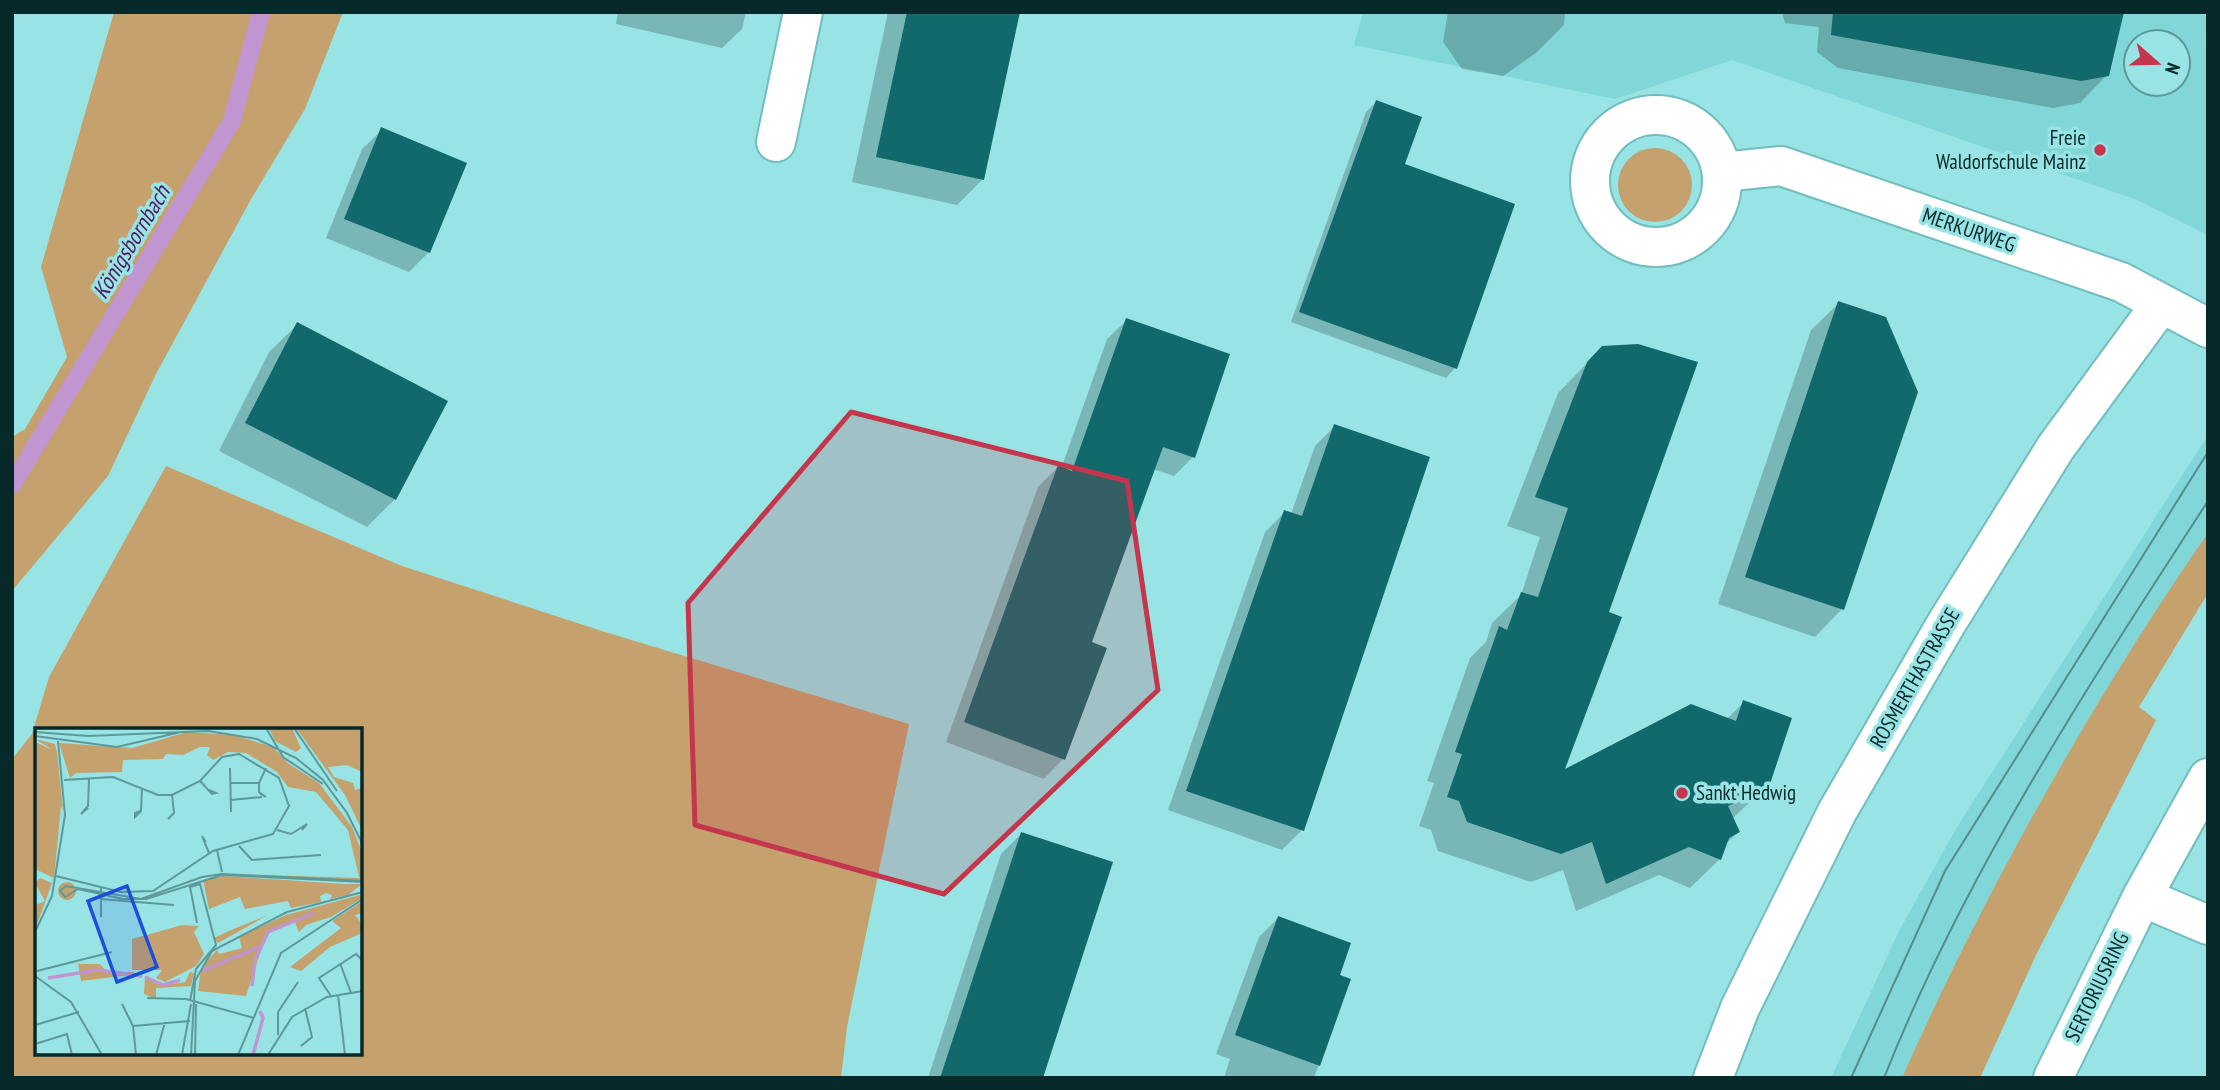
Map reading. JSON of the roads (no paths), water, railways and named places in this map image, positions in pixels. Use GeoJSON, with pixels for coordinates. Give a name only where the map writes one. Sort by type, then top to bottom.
{"type":"FeatureCollection","features":[{"type":"Feature","properties":{"kind":"street"},"geometry":{"type":"LineString","coordinates":[[776,142],[803,12]]}},
{"type":"Feature","properties":{"kind":"street","name":"MERKURWEG"},"geometry":{"type":"LineString","coordinates":[[1722,172],[1781,166],[2122,282],[2208,328]]}},
{"type":"Feature","properties":{"kind":"street","name":"ROSMERTHASTRASSE"},"geometry":{"type":"LineString","coordinates":[[1713,1078],[1740,1007],[1851,789],[1946,624],[2056,447],[2161,304]]}},
{"type":"Feature","properties":{"kind":"street","name":"SERTORIUSRING"},"geometry":{"type":"LineString","coordinates":[[2053,1078],[2141,897],[2208,778]]}},
{"type":"Feature","properties":{"kind":"street"},"geometry":{"type":"LineString","coordinates":[[2141,897],[2208,925]]}},
{"type":"Feature","properties":{"kind":"waterway","name":"Königsbornbach"},"geometry":{"type":"LineString","coordinates":[[12,485],[232,121],[261,12]]}},
{"type":"Feature","properties":{"kind":"tram line"},"geometry":{"type":"LineString","coordinates":[[1851,1078],[1945,871],[2208,452]]}},
{"type":"Feature","properties":{"kind":"tram line"},"geometry":{"type":"LineString","coordinates":[[1884,1078],[1916,1002],[1990,854],[2074,711],[2208,501]]}},
{"type":"Feature","properties":{"kind":"place","name":"Freie Waldorfschule Mainz"},"geometry":{"type":"Point","coordinates":[2100,150]}},
{"type":"Feature","properties":{"kind":"place","name":"Sankt Hedwig"},"geometry":{"type":"Point","coordinates":[1682,793]}}]}
